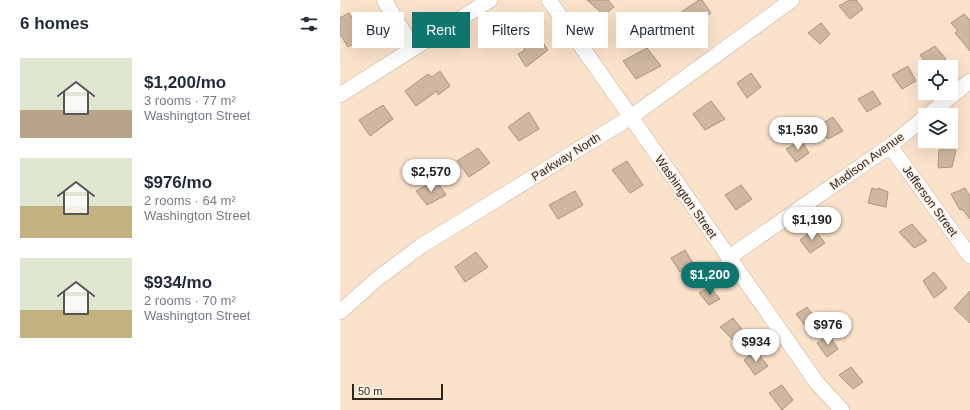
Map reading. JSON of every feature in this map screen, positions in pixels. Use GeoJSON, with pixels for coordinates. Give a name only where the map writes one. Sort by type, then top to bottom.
{"type":"FeatureCollection","features":[{"type":"Feature","properties":{"kind":"street"},"geometry":{"type":"LineString","coordinates":[[384,0],[412,46]]}},
{"type":"Feature","properties":{"kind":"street"},"geometry":{"type":"LineString","coordinates":[[470,12],[490,0]]}},
{"type":"Feature","properties":{"kind":"street","name":"Washington Street"},"geometry":{"type":"LineString","coordinates":[[549,0],[728,258],[817,383],[842,410]]}},
{"type":"Feature","properties":{"kind":"street","name":"Parkway North"},"geometry":{"type":"LineString","coordinates":[[340,312],[377,279],[421,246],[631,117],[792,0]]}},
{"type":"Feature","properties":{"kind":"street"},"geometry":{"type":"LineString","coordinates":[[340,95],[413,48]]}},
{"type":"Feature","properties":{"kind":"street"},"geometry":{"type":"LineString","coordinates":[[937,108],[970,81]]}},
{"type":"Feature","properties":{"kind":"street","name":"Madison Avenue"},"geometry":{"type":"LineString","coordinates":[[728,258],[890,146],[918,124]]}},
{"type":"Feature","properties":{"kind":"street","name":"Jefferson Street"},"geometry":{"type":"LineString","coordinates":[[890,146],[970,256]]}},
{"type":"Feature","properties":{"kind":"building"},"geometry":{"type":"Polygon","coordinates":[[[587,0],[608,0],[614,7],[608,12],[601,12],[587,0]]]}},
{"type":"Feature","properties":{"kind":"building"},"geometry":{"type":"Polygon","coordinates":[[[699,0],[702,0],[711,13],[708,15],[708,12],[681,12],[699,0]]]}},
{"type":"Feature","properties":{"kind":"building"},"geometry":{"type":"Polygon","coordinates":[[[849,0],[856,0],[863,9],[850,19],[839,6],[849,0]]]}},
{"type":"Feature","properties":{"kind":"building"},"geometry":{"type":"Polygon","coordinates":[[[349,13],[352,18],[352,45],[348,47],[340,34],[340,18],[349,13]]]}},
{"type":"Feature","properties":{"kind":"building"},"geometry":{"type":"Polygon","coordinates":[[[964,14],[970,20],[970,51],[955,33],[958,31],[951,23],[964,14]]]}},
{"type":"Feature","properties":{"kind":"building"},"geometry":{"type":"Polygon","coordinates":[[[821,23],[830,34],[820,44],[808,33],[821,23]]]}},
{"type":"Feature","properties":{"kind":"building"},"geometry":{"type":"Polygon","coordinates":[[[544,44],[548,50],[526,67],[518,54],[525,50],[524,48],[544,48],[544,44]]]}},
{"type":"Feature","properties":{"kind":"building"},"geometry":{"type":"Polygon","coordinates":[[[935,46],[946,59],[924,60],[920,55],[935,46]]]}},
{"type":"Feature","properties":{"kind":"building"},"geometry":{"type":"Polygon","coordinates":[[[647,48],[661,66],[636,79],[623,61],[647,48]]]}},
{"type":"Feature","properties":{"kind":"building"},"geometry":{"type":"Polygon","coordinates":[[[908,66],[916,81],[902,89],[892,75],[908,66]]]}},
{"type":"Feature","properties":{"kind":"building"},"geometry":{"type":"Polygon","coordinates":[[[440,71],[450,86],[438,95],[437,91],[416,106],[405,91],[428,74],[432,77],[440,71]]]}},
{"type":"Feature","properties":{"kind":"building"},"geometry":{"type":"Polygon","coordinates":[[[751,73],[761,87],[747,98],[737,83],[751,73]]]}},
{"type":"Feature","properties":{"kind":"building"},"geometry":{"type":"Polygon","coordinates":[[[873,91],[881,104],[867,112],[858,99],[873,91]]]}},
{"type":"Feature","properties":{"kind":"building"},"geometry":{"type":"Polygon","coordinates":[[[711,101],[725,119],[705,130],[693,114],[711,101]]]}},
{"type":"Feature","properties":{"kind":"building"},"geometry":{"type":"Polygon","coordinates":[[[383,105],[393,119],[370,136],[359,120],[383,105]]]}},
{"type":"Feature","properties":{"kind":"building"},"geometry":{"type":"Polygon","coordinates":[[[529,112],[539,129],[519,141],[508,127],[529,112]]]}},
{"type":"Feature","properties":{"kind":"building"},"geometry":{"type":"Polygon","coordinates":[[[833,117],[843,131],[828,139],[818,126],[833,117]]]}},
{"type":"Feature","properties":{"kind":"building"},"geometry":{"type":"Polygon","coordinates":[[[801,140],[809,153],[796,162],[786,149],[801,140]]]}},
{"type":"Feature","properties":{"kind":"building"},"geometry":{"type":"Polygon","coordinates":[[[478,148],[490,163],[469,177],[457,161],[478,148]]]}},
{"type":"Feature","properties":{"kind":"building"},"geometry":{"type":"Polygon","coordinates":[[[939,150],[956,150],[952,167],[938,168],[939,150]]]}},
{"type":"Feature","properties":{"kind":"building"},"geometry":{"type":"Polygon","coordinates":[[[627,161],[643,185],[630,193],[612,170],[627,161]]]}},
{"type":"Feature","properties":{"kind":"building"},"geometry":{"type":"Polygon","coordinates":[[[436,180],[446,195],[427,205],[416,191],[436,180]]]}},
{"type":"Feature","properties":{"kind":"building"},"geometry":{"type":"Polygon","coordinates":[[[741,185],[752,199],[736,210],[725,195],[741,185]]]}},
{"type":"Feature","properties":{"kind":"building"},"geometry":{"type":"Polygon","coordinates":[[[872,188],[878,190],[878,188],[888,192],[886,207],[868,203],[872,188]]]}},
{"type":"Feature","properties":{"kind":"building"},"geometry":{"type":"Polygon","coordinates":[[[965,188],[970,196],[970,219],[962,209],[960,210],[951,194],[965,188]]]}},
{"type":"Feature","properties":{"kind":"building"},"geometry":{"type":"Polygon","coordinates":[[[575,191],[583,205],[558,219],[549,205],[575,191]]]}},
{"type":"Feature","properties":{"kind":"building"},"geometry":{"type":"Polygon","coordinates":[[[912,224],[927,241],[914,248],[899,232],[912,224]]]}},
{"type":"Feature","properties":{"kind":"building"},"geometry":{"type":"Polygon","coordinates":[[[814,229],[825,243],[810,253],[800,240],[814,229]]]}},
{"type":"Feature","properties":{"kind":"building"},"geometry":{"type":"Polygon","coordinates":[[[685,250],[693,263],[680,272],[671,258],[685,250]]]}},
{"type":"Feature","properties":{"kind":"building"},"geometry":{"type":"Polygon","coordinates":[[[476,252],[488,267],[465,282],[455,267],[476,252]]]}},
{"type":"Feature","properties":{"kind":"building"},"geometry":{"type":"Polygon","coordinates":[[[934,272],[947,288],[934,298],[923,281],[934,272]]]}},
{"type":"Feature","properties":{"kind":"building"},"geometry":{"type":"Polygon","coordinates":[[[710,287],[720,299],[709,305],[699,293],[710,287]]]}},
{"type":"Feature","properties":{"kind":"building"},"geometry":{"type":"Polygon","coordinates":[[[970,291],[970,323],[954,308],[970,291]]]}},
{"type":"Feature","properties":{"kind":"building"},"geometry":{"type":"Polygon","coordinates":[[[807,307],[816,320],[806,327],[796,314],[807,307]]]}},
{"type":"Feature","properties":{"kind":"building"},"geometry":{"type":"Polygon","coordinates":[[[733,318],[746,334],[734,341],[720,327],[733,318]]]}},
{"type":"Feature","properties":{"kind":"building"},"geometry":{"type":"Polygon","coordinates":[[[829,335],[838,349],[827,357],[817,343],[829,335]]]}},
{"type":"Feature","properties":{"kind":"building"},"geometry":{"type":"Polygon","coordinates":[[[756,351],[768,366],[755,375],[744,360],[756,351]]]}},
{"type":"Feature","properties":{"kind":"building"},"geometry":{"type":"Polygon","coordinates":[[[851,367],[863,382],[853,389],[839,375],[851,367]]]}},
{"type":"Feature","properties":{"kind":"building"},"geometry":{"type":"Polygon","coordinates":[[[782,385],[793,400],[782,410],[769,393],[782,385]]]}}]}
